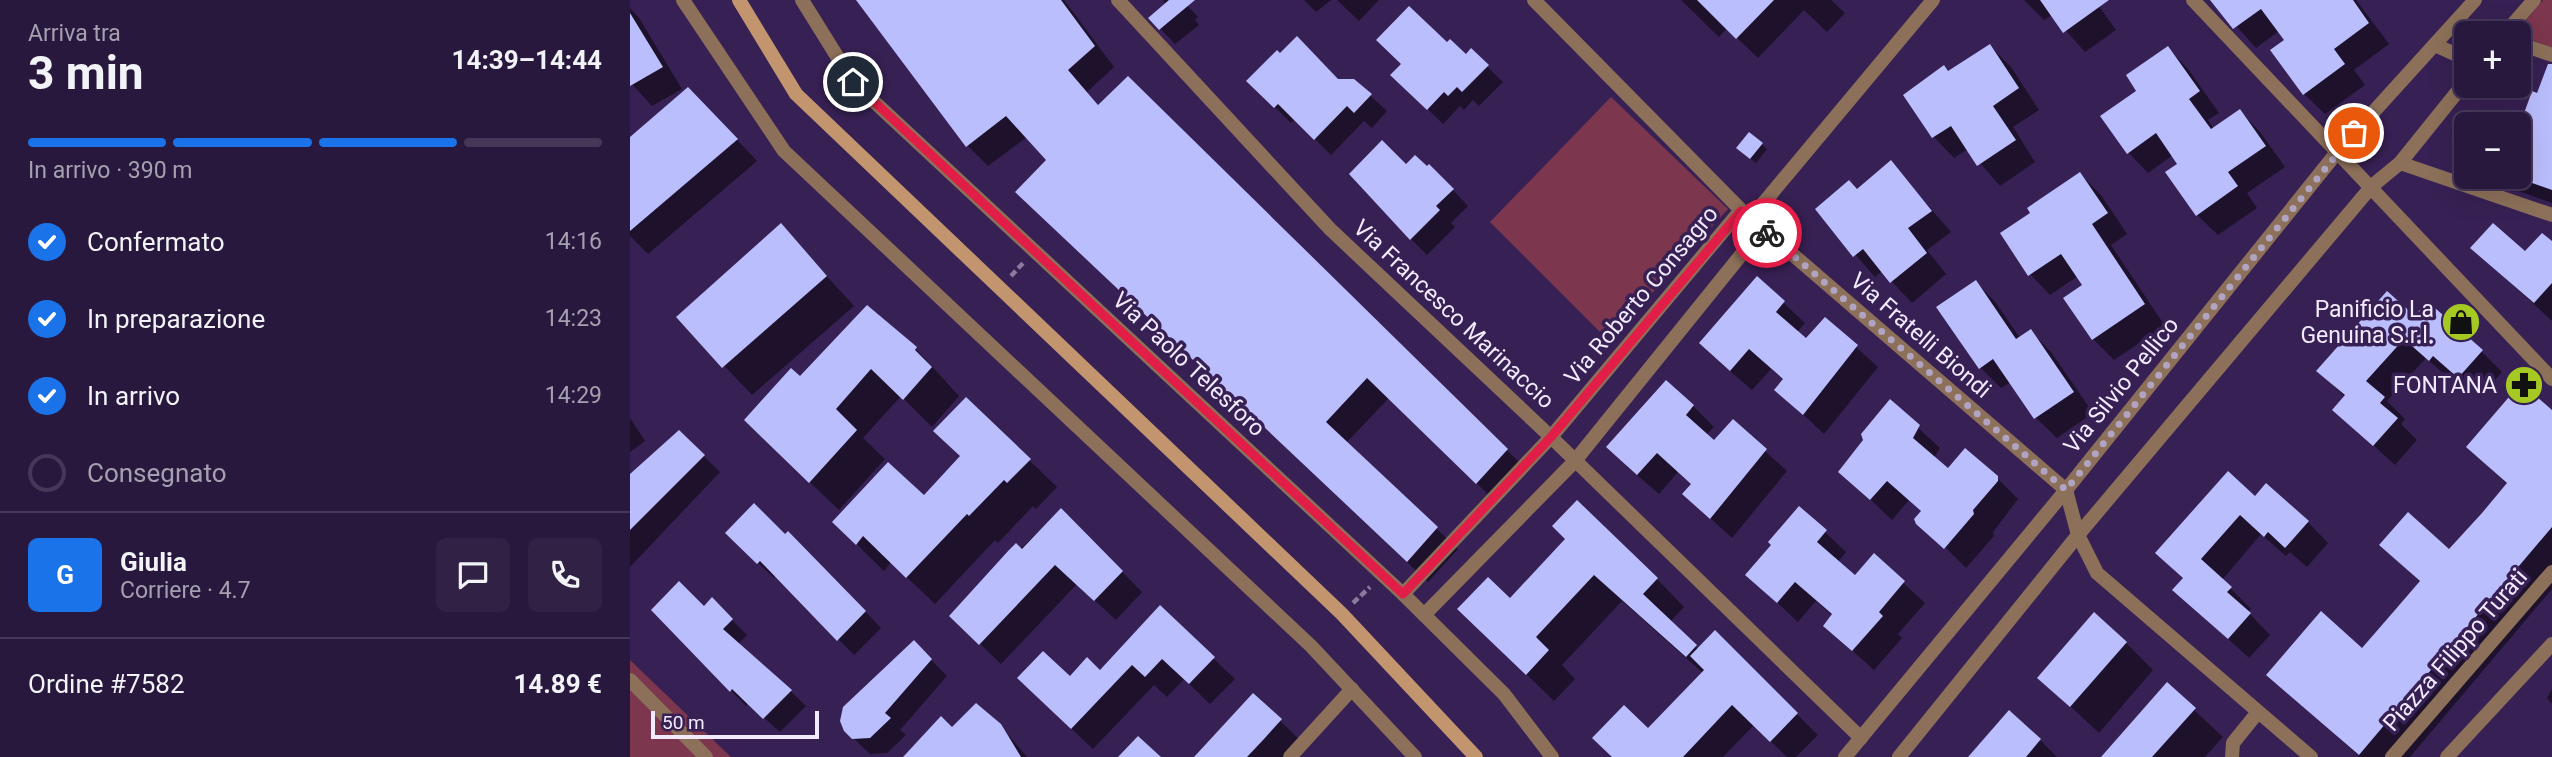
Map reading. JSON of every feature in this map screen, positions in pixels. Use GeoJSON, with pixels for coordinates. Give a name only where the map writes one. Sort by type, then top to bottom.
{"type":"FeatureCollection","features":[{"type":"Feature","properties":{"kind":"street"},"geometry":{"type":"LineString","coordinates":[[683,0],[784,151],[1311,646],[1415,757]]}},
{"type":"Feature","properties":{"kind":"street"},"geometry":{"type":"LineString","coordinates":[[739,0],[796,94],[1342,614],[1476,757]]}},
{"type":"Feature","properties":{"kind":"street","name":"Via Paolo Telesforo"},"geometry":{"type":"LineString","coordinates":[[802,0],[853,82],[1403,594],[1504,694],[1552,757]]}},
{"type":"Feature","properties":{"kind":"street","name":"Via Francesco Marinaccio"},"geometry":{"type":"LineString","coordinates":[[1118,0],[1330,229],[1551,437],[1861,738]]}},
{"type":"Feature","properties":{"kind":"street","name":"Via Fratelli Biondi"},"geometry":{"type":"LineString","coordinates":[[1534,0],[1762,229],[2066,490]]}},
{"type":"Feature","properties":{"kind":"street","name":"Via Roberto Consagro"},"geometry":{"type":"LineString","coordinates":[[1403,594],[1551,437],[1933,0]]}},
{"type":"Feature","properties":{"kind":"street"},"geometry":{"type":"LineString","coordinates":[[2193,0],[2552,379]]}},
{"type":"Feature","properties":{"kind":"street","name":"Via Silvio Pellico"},"geometry":{"type":"LineString","coordinates":[[1845,757],[2066,490],[2338,151],[2475,0]]}},
{"type":"Feature","properties":{"kind":"street"},"geometry":{"type":"LineString","coordinates":[[2516,21],[2534,0]]}},
{"type":"Feature","properties":{"kind":"street"},"geometry":{"type":"LineString","coordinates":[[2435,45],[2454,54]]}},
{"type":"Feature","properties":{"kind":"street"},"geometry":{"type":"LineString","coordinates":[[2531,48],[2552,55]]}},
{"type":"Feature","properties":{"kind":"street"},"geometry":{"type":"LineString","coordinates":[[1899,757],[2078,535],[2372,186],[2400,163],[2454,96]]}},
{"type":"Feature","properties":{"kind":"street"},"geometry":{"type":"LineString","coordinates":[[2400,163],[2552,215]]}},
{"type":"Feature","properties":{"kind":"street"},"geometry":{"type":"LineString","coordinates":[[1424,615],[1574,462],[1762,229]]}},
{"type":"Feature","properties":{"kind":"street"},"geometry":{"type":"LineString","coordinates":[[2066,490],[2078,535],[2097,573],[2311,757]]}},
{"type":"Feature","properties":{"kind":"street","name":"Piazza Filippo Turati"},"geometry":{"type":"LineString","coordinates":[[2392,757],[2552,572]]}},
{"type":"Feature","properties":{"kind":"street"},"geometry":{"type":"LineString","coordinates":[[2447,757],[2552,644]]}},
{"type":"Feature","properties":{"kind":"street"},"geometry":{"type":"LineString","coordinates":[[630,680],[706,757]]}},
{"type":"Feature","properties":{"kind":"street"},"geometry":{"type":"LineString","coordinates":[[1290,757],[1352,689]]}},
{"type":"Feature","properties":{"kind":"street"},"geometry":{"type":"LineString","coordinates":[[2232,757],[2233,743],[2258,712]]}},
{"type":"Feature","properties":{"kind":"shaded area"},"geometry":{"type":"Polygon","coordinates":[[[2543,0],[2552,0],[2552,48],[2531,39],[2531,21],[2525,21],[2543,0]]]}},
{"type":"Feature","properties":{"kind":"shaded area"},"geometry":{"type":"Polygon","coordinates":[[[1611,97],[1728,209],[1609,341],[1490,222],[1611,97]]]}},
{"type":"Feature","properties":{"kind":"shaded area"},"geometry":{"type":"Polygon","coordinates":[[[630,660],[731,757],[630,757],[630,660]]]}},
{"type":"Feature","properties":{"kind":"building"},"geometry":{"type":"Polygon","coordinates":[[[856,0],[1061,0],[1095,46],[1068,70],[1098,105],[1128,76],[1508,449],[1476,484],[1367,378],[1326,422],[1438,527],[1407,562],[1015,192],[1046,160],[1006,116],[966,147],[856,0]]]}},
{"type":"Feature","properties":{"kind":"building"},"geometry":{"type":"Polygon","coordinates":[[[1169,0],[1195,0],[1159,30],[1148,18],[1169,0]]]}},
{"type":"Feature","properties":{"kind":"building"},"geometry":{"type":"Polygon","coordinates":[[[1697,0],[1774,0],[1736,39],[1697,0]]]}},
{"type":"Feature","properties":{"kind":"building"},"geometry":{"type":"Polygon","coordinates":[[[2040,0],[2109,0],[2063,33],[2040,0]]]}},
{"type":"Feature","properties":{"kind":"building"},"geometry":{"type":"Polygon","coordinates":[[[2210,0],[2353,0],[2369,23],[2334,49],[2345,64],[2303,95],[2270,50],[2284,40],[2261,9],[2233,29],[2210,0]]]}},
{"type":"Feature","properties":{"kind":"building"},"geometry":{"type":"Polygon","coordinates":[[[1409,6],[1447,42],[1450,39],[1466,54],[1471,48],[1489,65],[1462,92],[1457,87],[1448,96],[1444,92],[1427,110],[1390,75],[1401,64],[1376,40],[1409,6]]]}},
{"type":"Feature","properties":{"kind":"building"},"geometry":{"type":"Polygon","coordinates":[[[630,13],[663,67],[630,86],[630,13]]]}},
{"type":"Feature","properties":{"kind":"building"},"geometry":{"type":"Polygon","coordinates":[[[1297,36],[1338,79],[1354,79],[1372,94],[1354,113],[1347,106],[1314,140],[1278,104],[1274,108],[1246,81],[1277,50],[1280,53],[1297,36]]]}},
{"type":"Feature","properties":{"kind":"building"},"geometry":{"type":"Polygon","coordinates":[[[1990,44],[2019,88],[1993,106],[2016,140],[1977,166],[1951,126],[1932,138],[1903,95],[1944,65],[1948,71],[1990,44]]]}},
{"type":"Feature","properties":{"kind":"building"},"geometry":{"type":"Polygon","coordinates":[[[2168,46],[2200,91],[2189,99],[2211,129],[2240,109],[2266,146],[2228,172],[2238,186],[2196,216],[2165,172],[2177,164],[2156,133],[2127,154],[2100,116],[2136,91],[2126,75],[2168,46]]]}},
{"type":"Feature","properties":{"kind":"building"},"geometry":{"type":"Polygon","coordinates":[[[2548,64],[2552,64],[2552,190],[2531,183],[2531,112],[2524,112],[2532,91],[2537,93],[2548,64]]]}},
{"type":"Feature","properties":{"kind":"building"},"geometry":{"type":"Polygon","coordinates":[[[688,87],[738,139],[630,231],[630,137],[688,87]]]}},
{"type":"Feature","properties":{"kind":"building"},"geometry":{"type":"Polygon","coordinates":[[[1749,132],[1763,143],[1750,159],[1736,148],[1749,132]]]}},
{"type":"Feature","properties":{"kind":"building"},"geometry":{"type":"Polygon","coordinates":[[[1382,140],[1406,164],[1415,155],[1427,166],[1429,164],[1454,189],[1436,206],[1440,210],[1410,240],[1349,174],[1382,140]]]}},
{"type":"Feature","properties":{"kind":"building"},"geometry":{"type":"Polygon","coordinates":[[[1891,160],[1932,211],[1908,228],[1927,253],[1890,283],[1863,249],[1853,257],[1815,209],[1849,180],[1857,189],[1891,160]]]}},
{"type":"Feature","properties":{"kind":"building"},"geometry":{"type":"Polygon","coordinates":[[[2080,172],[2108,213],[2092,224],[2145,304],[2092,340],[2063,298],[2082,285],[2061,254],[2028,276],[2000,233],[2030,213],[2027,208],[2080,172]]]}},
{"type":"Feature","properties":{"kind":"building"},"geometry":{"type":"Polygon","coordinates":[[[781,223],[827,276],[722,368],[676,317],[781,223]]]}},
{"type":"Feature","properties":{"kind":"building"},"geometry":{"type":"Polygon","coordinates":[[[2493,223],[2525,251],[2542,233],[2552,241],[2552,283],[2534,303],[2470,248],[2493,223]]]}},
{"type":"Feature","properties":{"kind":"building"},"geometry":{"type":"Polygon","coordinates":[[[1757,276],[1785,301],[1776,312],[1806,338],[1825,317],[1858,345],[1803,415],[1774,390],[1783,379],[1749,349],[1730,371],[1699,343],[1757,276]]]}},
{"type":"Feature","properties":{"kind":"building"},"geometry":{"type":"Polygon","coordinates":[[[1976,280],[2016,339],[2031,329],[2074,392],[2034,419],[1993,359],[1979,369],[1936,307],[1976,280]]]}},
{"type":"Feature","properties":{"kind":"building"},"geometry":{"type":"Polygon","coordinates":[[[2387,291],[2415,316],[2427,301],[2483,350],[2458,378],[2433,356],[2429,361],[2404,339],[2366,381],[2385,397],[2380,403],[2398,418],[2373,446],[2332,410],[2345,395],[2316,371],[2387,291]]]}},
{"type":"Feature","properties":{"kind":"building"},"geometry":{"type":"Polygon","coordinates":[[[867,305],[917,347],[915,350],[932,367],[903,400],[871,369],[836,409],[857,430],[809,483],[744,420],[791,368],[800,376],[867,305]]]}},
{"type":"Feature","properties":{"kind":"building"},"geometry":{"type":"Polygon","coordinates":[[[1666,380],[1694,405],[1686,415],[1714,440],[1733,419],[1767,449],[1710,519],[1682,494],[1691,484],[1657,453],[1637,475],[1606,447],[1666,380]]]}},
{"type":"Feature","properties":{"kind":"building"},"geometry":{"type":"Polygon","coordinates":[[[2521,383],[2552,410],[2552,527],[2359,755],[2266,675],[2321,611],[2362,648],[2420,581],[2379,545],[2408,512],[2449,549],[2482,513],[2507,483],[2466,447],[2521,383]]]}},
{"type":"Feature","properties":{"kind":"building"},"geometry":{"type":"Polygon","coordinates":[[[966,397],[1031,459],[1007,483],[1004,480],[969,516],[967,514],[906,578],[863,536],[856,545],[832,522],[888,462],[924,495],[960,456],[933,431],[966,397]]]}},
{"type":"Feature","properties":{"kind":"building"},"geometry":{"type":"Polygon","coordinates":[[[1890,399],[1920,425],[1913,438],[1948,468],[1965,448],[1998,476],[1998,481],[1973,510],[1974,514],[1944,549],[1916,524],[1914,519],[1921,511],[1887,481],[1870,500],[1838,472],[1863,440],[1861,434],[1890,399]]]}},
{"type":"Feature","properties":{"kind":"building"},"geometry":{"type":"Polygon","coordinates":[[[679,430],[705,455],[630,530],[630,474],[679,430]]]}},
{"type":"Feature","properties":{"kind":"building"},"geometry":{"type":"Polygon","coordinates":[[[2228,471],[2255,496],[2266,483],[2309,521],[2285,548],[2268,532],[2264,537],[2240,515],[2201,559],[2232,587],[2227,592],[2251,613],[2228,639],[2172,590],[2183,578],[2155,553],[2228,471]]]}},
{"type":"Feature","properties":{"kind":"building"},"geometry":{"type":"Polygon","coordinates":[[[1577,500],[1658,578],[1643,594],[1697,645],[1686,657],[1594,575],[1536,637],[1549,650],[1526,675],[1457,609],[1488,577],[1510,598],[1565,539],[1552,526],[1577,500]]]}},
{"type":"Feature","properties":{"kind":"building"},"geometry":{"type":"Polygon","coordinates":[[[754,503],[785,534],[788,531],[866,611],[837,641],[760,561],[757,564],[725,533],[754,503]]]}},
{"type":"Feature","properties":{"kind":"building"},"geometry":{"type":"Polygon","coordinates":[[[1799,506],[1827,530],[1817,542],[1855,575],[1874,553],[1905,581],[1879,612],[1883,616],[1852,651],[1823,626],[1832,614],[1795,582],[1777,603],[1745,575],[1771,545],[1768,542],[1799,506]]]}},
{"type":"Feature","properties":{"kind":"building"},"geometry":{"type":"Polygon","coordinates":[[[1061,508],[1123,571],[1094,601],[1055,565],[979,645],[949,616],[1016,543],[1022,549],[1061,508]]]}},
{"type":"Feature","properties":{"kind":"building"},"geometry":{"type":"Polygon","coordinates":[[[679,581],[704,606],[712,597],[733,619],[723,629],[792,690],[763,719],[732,689],[730,692],[651,610],[679,581]]]}},
{"type":"Feature","properties":{"kind":"building"},"geometry":{"type":"Polygon","coordinates":[[[1160,605],[1215,657],[1189,684],[1162,659],[1145,677],[1132,665],[1071,729],[1017,678],[1043,651],[1070,676],[1087,657],[1100,670],[1160,605]]]}},
{"type":"Feature","properties":{"kind":"building"},"geometry":{"type":"Polygon","coordinates":[[[2094,612],[2127,642],[2070,707],[2037,678],[2094,612]]]}},
{"type":"Feature","properties":{"kind":"building"},"geometry":{"type":"Polygon","coordinates":[[[1715,630],[1798,713],[1770,742],[1732,705],[1683,757],[1612,757],[1592,738],[1624,705],[1648,728],[1704,670],[1690,656],[1715,630]]]}},
{"type":"Feature","properties":{"kind":"building"},"geometry":{"type":"Polygon","coordinates":[[[914,640],[932,659],[885,713],[891,718],[870,738],[852,739],[844,731],[840,721],[843,707],[914,640]]]}},
{"type":"Feature","properties":{"kind":"building"},"geometry":{"type":"Polygon","coordinates":[[[2167,682],[2196,708],[2152,757],[2101,757],[2167,682]]]}},
{"type":"Feature","properties":{"kind":"building"},"geometry":{"type":"Polygon","coordinates":[[[1253,693],[1282,719],[1264,739],[1247,757],[1194,757],[1253,693]]]}},
{"type":"Feature","properties":{"kind":"building"},"geometry":{"type":"Polygon","coordinates":[[[976,703],[1001,724],[1021,757],[903,757],[941,716],[952,727],[976,703]]]}},
{"type":"Feature","properties":{"kind":"building"},"geometry":{"type":"Polygon","coordinates":[[[2009,710],[2041,739],[2026,757],[1968,757],[2009,710]]]}},
{"type":"Feature","properties":{"kind":"building"},"geometry":{"type":"Polygon","coordinates":[[[1138,736],[1161,757],[1118,757],[1138,736]]]}},
{"type":"Feature","properties":{"kind":"way so far"},"geometry":{"type":"LineString","coordinates":[[1767,233],[2066,490],[2354,133]]}},
{"type":"Feature","properties":{"kind":"place","name":"Panificio La Genuina S.r.l."},"geometry":{"type":"Point","coordinates":[2461,322]}},
{"type":"Feature","properties":{"kind":"place","name":"FONTANA"},"geometry":{"type":"Point","coordinates":[2524,385]}},
{"type":"Feature","properties":{"kind":"route"},"geometry":{"type":"LineString","coordinates":[[853,82],[1403,594],[1551,437],[1741,211],[1767,233]]}}]}
